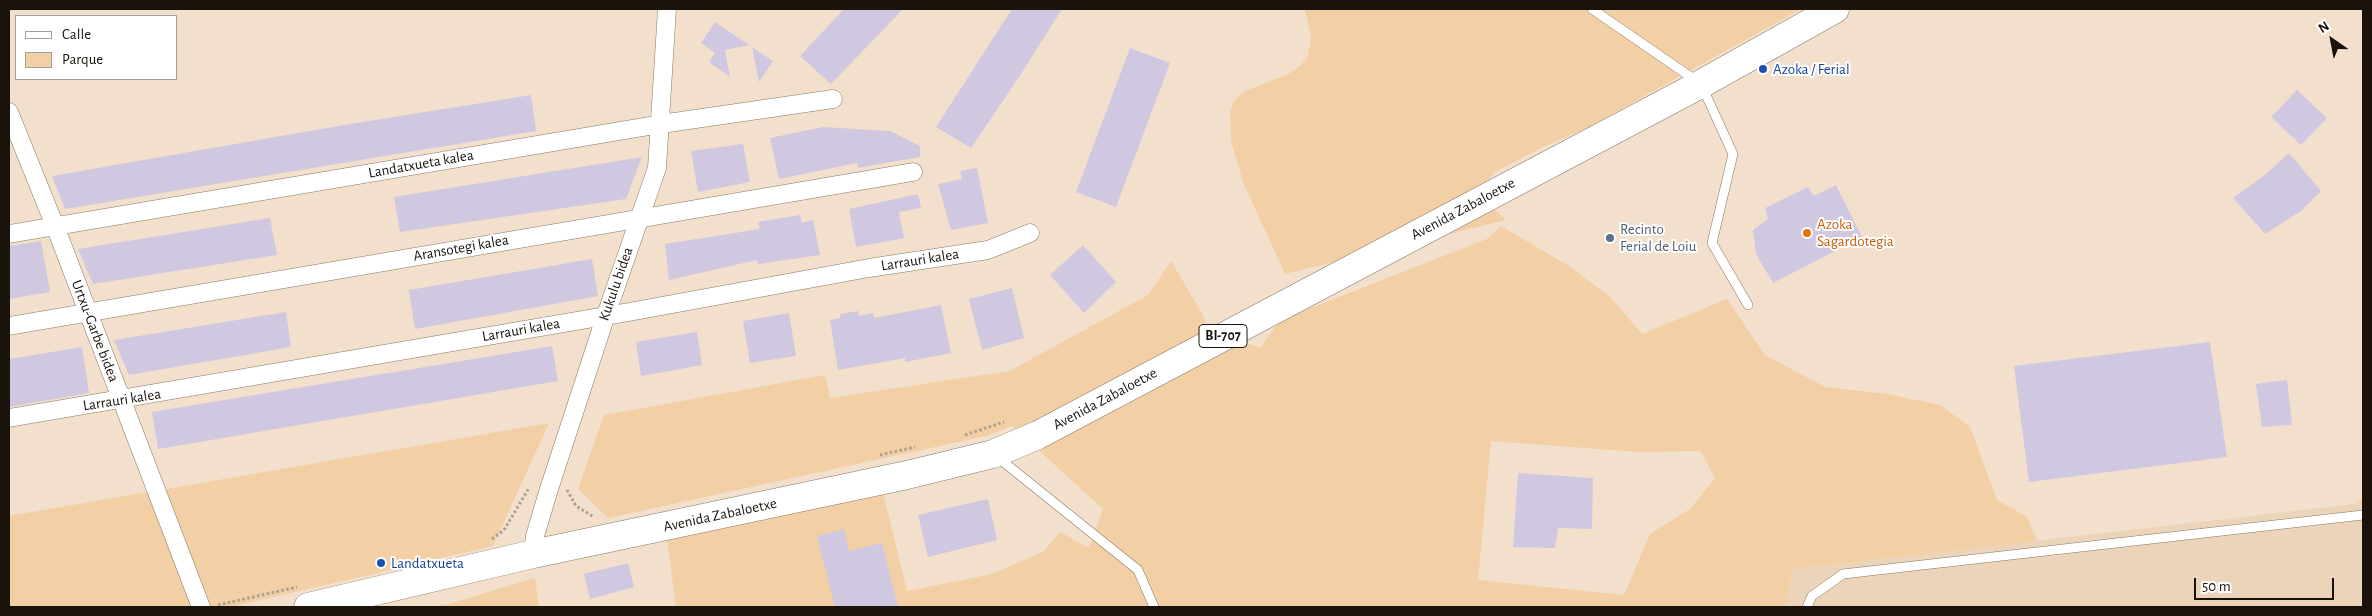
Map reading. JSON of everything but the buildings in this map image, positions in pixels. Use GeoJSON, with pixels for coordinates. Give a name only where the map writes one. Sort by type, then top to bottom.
{"type":"FeatureCollection","features":[{"type":"Feature","properties":{"kind":"main road","name":"Avenida Zabaloetxe"},"geometry":{"type":"LineString","coordinates":[[304,597],[533,554],[907,475],[993,454],[1038,435],[1701,84],[1835,9]]}},
{"type":"Feature","properties":{"kind":"street","name":"Kukulu bidea"},"geometry":{"type":"LineString","coordinates":[[533,554],[535,536],[549,489],[657,168],[667,9]]}},
{"type":"Feature","properties":{"kind":"street","name":"Landatxueta kalea"},"geometry":{"type":"LineString","coordinates":[[9,234],[661,124],[833,99]]}},
{"type":"Feature","properties":{"kind":"street","name":"Urtxu-Garbe bidea"},"geometry":{"type":"LineString","coordinates":[[9,112],[122,400],[209,606]]}},
{"type":"Feature","properties":{"kind":"street","name":"Aransotegi kalea"},"geometry":{"type":"LineString","coordinates":[[9,326],[913,172]]}},
{"type":"Feature","properties":{"kind":"street","name":"Larrauri kalea"},"geometry":{"type":"LineString","coordinates":[[9,418],[122,400],[868,268],[988,250],[1030,233]]}},
{"type":"Feature","properties":{"kind":"lane"},"geometry":{"type":"LineString","coordinates":[[1592,9],[1701,84],[1733,154],[1712,243],[1748,305]]}},
{"type":"Feature","properties":{"kind":"lane"},"geometry":{"type":"LineString","coordinates":[[993,454],[1138,570],[1154,607]]}},
{"type":"Feature","properties":{"kind":"lane"},"geometry":{"type":"LineString","coordinates":[[1807,607],[1812,596],[1843,574],[2363,515]]}},
{"type":"Feature","properties":{"kind":"path"},"geometry":{"type":"LineString","coordinates":[[957,438],[1007,421]]}},
{"type":"Feature","properties":{"kind":"path"},"geometry":{"type":"LineString","coordinates":[[870,457],[919,446]]}},
{"type":"Feature","properties":{"kind":"path"},"geometry":{"type":"LineString","coordinates":[[488,541],[504,530],[531,482]]}},
{"type":"Feature","properties":{"kind":"path"},"geometry":{"type":"LineString","coordinates":[[565,484],[576,506],[587,514],[598,518]]}},
{"type":"Feature","properties":{"kind":"path"},"geometry":{"type":"LineString","coordinates":[[209,606],[304,597]]}},
{"type":"Feature","properties":{"kind":"shaded area"},"geometry":{"type":"Polygon","coordinates":[[[2363,497],[2363,607],[1786,607],[1793,569],[2355,504],[2363,497]]]}},
{"type":"Feature","properties":{"kind":"green space"},"geometry":{"type":"Polygon","coordinates":[[[1305,9],[1801,9],[1585,129],[1539,149],[1495,172],[1485,184],[1491,206],[1506,220],[1285,274],[1243,182],[1231,141],[1230,111],[1234,101],[1243,92],[1288,74],[1300,66],[1308,56],[1311,38],[1305,9]]]}},
{"type":"Feature","properties":{"kind":"green space"},"geometry":{"type":"Polygon","coordinates":[[[1501,226],[1569,266],[1610,297],[1642,334],[1727,299],[1765,355],[1825,387],[1887,394],[1940,405],[1970,427],[1997,500],[2027,517],[2037,541],[1793,569],[1786,607],[676,607],[667,538],[883,492],[907,591],[992,574],[1043,552],[1060,532],[1089,548],[1103,509],[1012,426],[986,436],[608,518],[578,489],[604,415],[825,375],[830,398],[1010,371],[1148,295],[1171,261],[1203,315],[1207,328],[1260,348],[1280,320],[1487,239],[1501,226]],[[1491,441],[1478,580],[1624,595],[1650,534],[1690,509],[1715,478],[1701,451],[1639,452],[1491,441]]]}},
{"type":"Feature","properties":{"kind":"green space"},"geometry":{"type":"Polygon","coordinates":[[[549,423],[493,546],[231,607],[9,607],[9,516],[549,423]]]}},
{"type":"Feature","properties":{"kind":"green space"},"geometry":{"type":"Polygon","coordinates":[[[535,578],[539,607],[431,607],[448,604],[535,578]]]}},
{"type":"Feature","properties":{"kind":"place","name":"Azoka / Ferial"},"geometry":{"type":"Point","coordinates":[1763,69]}},
{"type":"Feature","properties":{"kind":"place","name":"Azoka Sagardotegia"},"geometry":{"type":"Point","coordinates":[1807,233]}},
{"type":"Feature","properties":{"kind":"place","name":"Recinto Ferial de Loiu"},"geometry":{"type":"Point","coordinates":[1610,238]}},
{"type":"Feature","properties":{"kind":"place","name":"Landatxueta"},"geometry":{"type":"Point","coordinates":[381,563]}}]}
